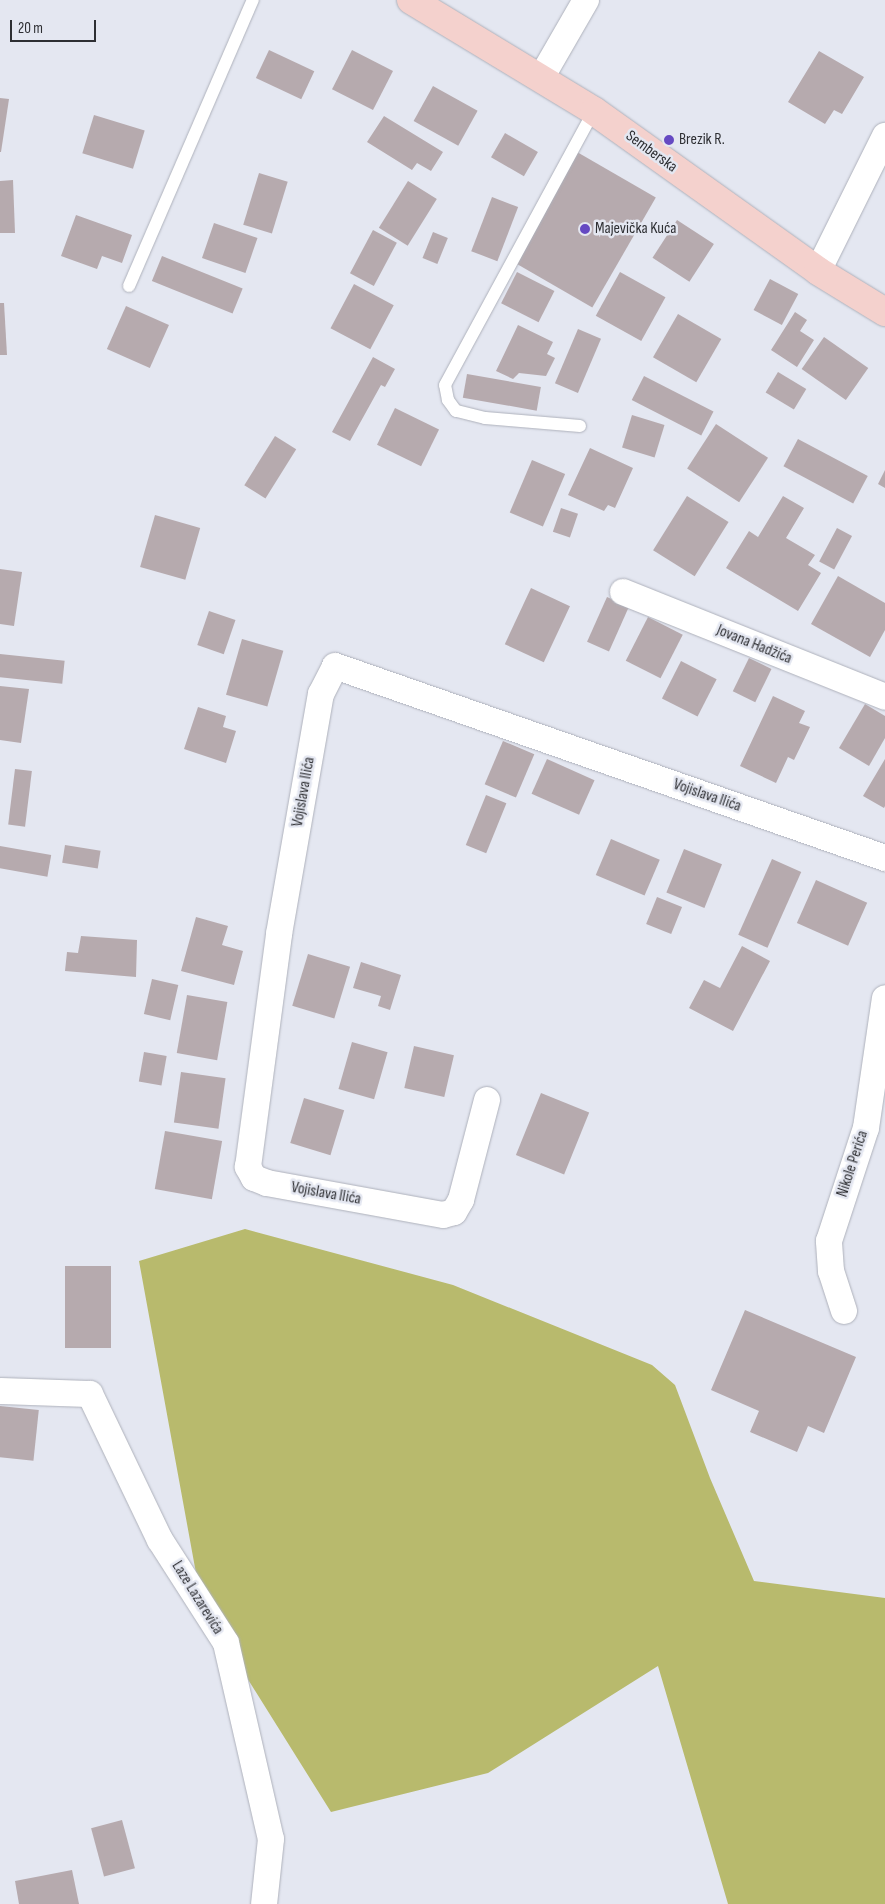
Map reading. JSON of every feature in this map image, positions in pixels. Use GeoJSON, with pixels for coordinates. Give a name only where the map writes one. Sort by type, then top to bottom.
{"type":"FeatureCollection","features":[{"type":"Feature","properties":{"kind":"main road","name":"Semberska"},"geometry":{"type":"LineString","coordinates":[[411,0],[594,111],[818,271],[885,312]]}},
{"type":"Feature","properties":{"kind":"street"},"geometry":{"type":"LineString","coordinates":[[541,78],[586,0]]}},
{"type":"Feature","properties":{"kind":"street"},"geometry":{"type":"LineString","coordinates":[[818,271],[885,136]]}},
{"type":"Feature","properties":{"kind":"street","name":"Jovana Hadžića"},"geometry":{"type":"LineString","coordinates":[[624,592],[885,697]]}},
{"type":"Feature","properties":{"kind":"street","name":"Vojislava Ilića"},"geometry":{"type":"LineString","coordinates":[[487,1100],[461,1200],[454,1212],[442,1215],[267,1183],[254,1178],[248,1167],[283,914],[321,694],[335,666],[885,858]]}},
{"type":"Feature","properties":{"kind":"street","name":"Nikole Perića"},"geometry":{"type":"LineString","coordinates":[[844,1311],[831,1271],[829,1241],[866,1128],[884,1010]]}},
{"type":"Feature","properties":{"kind":"street","name":"Laze Lazarevića"},"geometry":{"type":"LineString","coordinates":[[0,1391],[90,1394],[160,1540],[226,1643],[271,1839],[264,1904]]}},
{"type":"Feature","properties":{"kind":"lane"},"geometry":{"type":"LineString","coordinates":[[129,286],[253,0]]}},
{"type":"Feature","properties":{"kind":"lane"},"geometry":{"type":"LineString","coordinates":[[580,426],[485,418],[456,411],[448,400],[445,385],[594,111]]}},
{"type":"Feature","properties":{"kind":"green space"},"geometry":{"type":"Polygon","coordinates":[[[245,1229],[453,1285],[652,1365],[675,1385],[710,1478],[754,1581],[885,1598],[885,1904],[728,1904],[658,1666],[488,1773],[331,1812],[202,1606],[139,1261],[245,1229]]]}},
{"type":"Feature","properties":{"kind":"building"},"geometry":{"type":"Polygon","coordinates":[[[269,50],[314,71],[301,99],[256,78],[269,50]]]}},
{"type":"Feature","properties":{"kind":"building"},"geometry":{"type":"Polygon","coordinates":[[[352,50],[393,71],[373,110],[332,89],[352,50]]]}},
{"type":"Feature","properties":{"kind":"building"},"geometry":{"type":"Polygon","coordinates":[[[819,51],[864,77],[842,114],[834,110],[825,124],[788,102],[819,51]]]}},
{"type":"Feature","properties":{"kind":"building"},"geometry":{"type":"Polygon","coordinates":[[[433,86],[478,111],[458,146],[414,121],[433,86]]]}},
{"type":"Feature","properties":{"kind":"building"},"geometry":{"type":"Polygon","coordinates":[[[0,98],[9,99],[1,152],[0,152],[0,98]]]}},
{"type":"Feature","properties":{"kind":"building"},"geometry":{"type":"Polygon","coordinates":[[[94,115],[145,130],[133,169],[82,153],[94,115]]]}},
{"type":"Feature","properties":{"kind":"building"},"geometry":{"type":"Polygon","coordinates":[[[384,116],[443,152],[431,171],[417,163],[412,170],[367,142],[384,116]]]}},
{"type":"Feature","properties":{"kind":"building"},"geometry":{"type":"Polygon","coordinates":[[[505,133],[538,152],[524,176],[491,157],[505,133]]]}},
{"type":"Feature","properties":{"kind":"building","name":"Majevička Kuća"},"geometry":{"type":"Polygon","coordinates":[[[577,152],[656,198],[592,307],[514,262],[577,152]]]}},
{"type":"Feature","properties":{"kind":"building"},"geometry":{"type":"Polygon","coordinates":[[[259,173],[288,182],[272,233],[243,225],[259,173]]]}},
{"type":"Feature","properties":{"kind":"building"},"geometry":{"type":"Polygon","coordinates":[[[13,180],[15,233],[0,233],[0,181],[13,180]]]}},
{"type":"Feature","properties":{"kind":"building"},"geometry":{"type":"Polygon","coordinates":[[[408,181],[437,199],[408,246],[379,228],[408,181]]]}},
{"type":"Feature","properties":{"kind":"building"},"geometry":{"type":"Polygon","coordinates":[[[492,197],[518,207],[497,261],[471,251],[492,197]]]}},
{"type":"Feature","properties":{"kind":"building"},"geometry":{"type":"Polygon","coordinates":[[[76,215],[132,235],[122,263],[102,256],[97,269],[61,256],[76,215]]]}},
{"type":"Feature","properties":{"kind":"building"},"geometry":{"type":"Polygon","coordinates":[[[677,220],[714,244],[689,282],[652,258],[677,220]]]}},
{"type":"Feature","properties":{"kind":"building"},"geometry":{"type":"Polygon","coordinates":[[[214,223],[257,238],[245,273],[202,258],[214,223]]]}},
{"type":"Feature","properties":{"kind":"building"},"geometry":{"type":"Polygon","coordinates":[[[373,230],[397,243],[374,286],[350,273],[373,230]]]}},
{"type":"Feature","properties":{"kind":"building"},"geometry":{"type":"Polygon","coordinates":[[[433,232],[448,238],[437,264],[423,258],[433,232]]]}},
{"type":"Feature","properties":{"kind":"building"},"geometry":{"type":"Polygon","coordinates":[[[162,256],[243,289],[233,314],[152,281],[162,256]]]}},
{"type":"Feature","properties":{"kind":"building"},"geometry":{"type":"Polygon","coordinates":[[[517,272],[554,291],[539,322],[501,303],[517,272]]]}},
{"type":"Feature","properties":{"kind":"building"},"geometry":{"type":"Polygon","coordinates":[[[620,272],[665,297],[641,341],[596,316],[620,272]]]}},
{"type":"Feature","properties":{"kind":"building"},"geometry":{"type":"Polygon","coordinates":[[[770,279],[798,294],[782,325],[754,310],[770,279]]]}},
{"type":"Feature","properties":{"kind":"building"},"geometry":{"type":"Polygon","coordinates":[[[354,284],[394,305],[370,349],[331,328],[354,284]]]}},
{"type":"Feature","properties":{"kind":"building"},"geometry":{"type":"Polygon","coordinates":[[[0,303],[4,303],[7,355],[0,355],[0,303]]]}},
{"type":"Feature","properties":{"kind":"building"},"geometry":{"type":"Polygon","coordinates":[[[126,306],[169,325],[150,368],[107,349],[126,306]]]}},
{"type":"Feature","properties":{"kind":"building"},"geometry":{"type":"Polygon","coordinates":[[[795,312],[807,320],[800,331],[814,340],[797,367],[771,350],[795,312]]]}},
{"type":"Feature","properties":{"kind":"building"},"geometry":{"type":"Polygon","coordinates":[[[678,314],[721,339],[696,382],[653,357],[678,314]]]}},
{"type":"Feature","properties":{"kind":"building"},"geometry":{"type":"Polygon","coordinates":[[[518,325],[553,342],[547,354],[555,358],[546,376],[519,373],[513,379],[496,371],[518,325]]]}},
{"type":"Feature","properties":{"kind":"building"},"geometry":{"type":"Polygon","coordinates":[[[578,329],[601,339],[578,393],[555,383],[578,329]]]}},
{"type":"Feature","properties":{"kind":"building"},"geometry":{"type":"Polygon","coordinates":[[[824,337],[868,368],[846,400],[802,369],[824,337]]]}},
{"type":"Feature","properties":{"kind":"building"},"geometry":{"type":"Polygon","coordinates":[[[373,357],[395,369],[385,387],[381,385],[350,441],[332,432],[373,357]]]}},
{"type":"Feature","properties":{"kind":"building"},"geometry":{"type":"Polygon","coordinates":[[[778,372],[806,389],[794,410],[766,393],[778,372]]]}},
{"type":"Feature","properties":{"kind":"building"},"geometry":{"type":"Polygon","coordinates":[[[467,374],[541,387],[537,411],[463,398],[467,374]]]}},
{"type":"Feature","properties":{"kind":"building"},"geometry":{"type":"Polygon","coordinates":[[[644,376],[713,411],[701,435],[632,400],[644,376]]]}},
{"type":"Feature","properties":{"kind":"building"},"geometry":{"type":"Polygon","coordinates":[[[395,408],[439,429],[421,466],[377,445],[395,408]]]}},
{"type":"Feature","properties":{"kind":"building"},"geometry":{"type":"Polygon","coordinates":[[[632,415],[665,425],[655,457],[622,448],[632,415]]]}},
{"type":"Feature","properties":{"kind":"building"},"geometry":{"type":"Polygon","coordinates":[[[716,424],[768,458],[739,502],[687,468],[716,424]]]}},
{"type":"Feature","properties":{"kind":"building"},"geometry":{"type":"Polygon","coordinates":[[[275,436],[296,449],[265,498],[244,485],[275,436]]]}},
{"type":"Feature","properties":{"kind":"building"},"geometry":{"type":"Polygon","coordinates":[[[798,439],[868,476],[853,503],[783,466],[798,439]]]}},
{"type":"Feature","properties":{"kind":"building"},"geometry":{"type":"Polygon","coordinates":[[[590,448],[633,468],[615,508],[608,505],[604,511],[568,495],[590,448]]]}},
{"type":"Feature","properties":{"kind":"building"},"geometry":{"type":"Polygon","coordinates":[[[532,460],[565,474],[543,527],[510,512],[532,460]]]}},
{"type":"Feature","properties":{"kind":"building"},"geometry":{"type":"Polygon","coordinates":[[[885,470],[885,488],[878,484],[885,470]]]}},
{"type":"Feature","properties":{"kind":"building"},"geometry":{"type":"Polygon","coordinates":[[[687,496],[729,522],[695,576],[653,550],[687,496]]]}},
{"type":"Feature","properties":{"kind":"building"},"geometry":{"type":"Polygon","coordinates":[[[783,496],[804,508],[786,538],[815,555],[808,565],[821,573],[798,611],[726,568],[749,531],[758,537],[783,496]]]}},
{"type":"Feature","properties":{"kind":"building"},"geometry":{"type":"Polygon","coordinates":[[[561,508],[578,514],[570,537],[553,532],[561,508]]]}},
{"type":"Feature","properties":{"kind":"building"},"geometry":{"type":"Polygon","coordinates":[[[155,515],[200,528],[185,580],[140,567],[155,515]]]}},
{"type":"Feature","properties":{"kind":"building"},"geometry":{"type":"Polygon","coordinates":[[[837,528],[852,536],[834,570],[819,562],[837,528]]]}},
{"type":"Feature","properties":{"kind":"building"},"geometry":{"type":"Polygon","coordinates":[[[0,569],[22,572],[14,626],[0,624],[0,569]]]}},
{"type":"Feature","properties":{"kind":"building"},"geometry":{"type":"Polygon","coordinates":[[[838,576],[885,603],[885,630],[870,657],[811,624],[838,576]]]}},
{"type":"Feature","properties":{"kind":"building"},"geometry":{"type":"Polygon","coordinates":[[[531,588],[570,606],[544,662],[505,644],[531,588]]]}},
{"type":"Feature","properties":{"kind":"building"},"geometry":{"type":"Polygon","coordinates":[[[607,597],[629,607],[609,652],[587,642],[607,597]]]}},
{"type":"Feature","properties":{"kind":"building"},"geometry":{"type":"Polygon","coordinates":[[[209,611],[235,620],[224,654],[197,645],[209,611]]]}},
{"type":"Feature","properties":{"kind":"building"},"geometry":{"type":"Polygon","coordinates":[[[648,617],[683,635],[661,678],[626,661],[648,617]]]}},
{"type":"Feature","properties":{"kind":"building"},"geometry":{"type":"Polygon","coordinates":[[[242,639],[283,651],[267,707],[226,695],[242,639]]]}},
{"type":"Feature","properties":{"kind":"building"},"geometry":{"type":"Polygon","coordinates":[[[0,654],[65,661],[62,684],[0,677],[0,654]]]}},
{"type":"Feature","properties":{"kind":"building"},"geometry":{"type":"Polygon","coordinates":[[[749,658],[771,669],[755,702],[733,691],[749,658]]]}},
{"type":"Feature","properties":{"kind":"building"},"geometry":{"type":"Polygon","coordinates":[[[681,661],[717,679],[698,717],[662,698],[681,661]]]}},
{"type":"Feature","properties":{"kind":"building"},"geometry":{"type":"Polygon","coordinates":[[[0,686],[29,689],[21,743],[0,740],[0,686]]]}},
{"type":"Feature","properties":{"kind":"building"},"geometry":{"type":"Polygon","coordinates":[[[773,696],[805,711],[799,723],[810,727],[794,760],[788,757],[776,783],[740,766],[773,696]]]}},
{"type":"Feature","properties":{"kind":"building"},"geometry":{"type":"Polygon","coordinates":[[[865,704],[885,716],[885,738],[869,766],[839,748],[865,704]]]}},
{"type":"Feature","properties":{"kind":"building"},"geometry":{"type":"Polygon","coordinates":[[[198,707],[226,716],[223,727],[236,731],[226,763],[184,749],[198,707]]]}},
{"type":"Feature","properties":{"kind":"building"},"geometry":{"type":"Polygon","coordinates":[[[503,741],[534,754],[516,798],[485,784],[503,741]]]}},
{"type":"Feature","properties":{"kind":"building"},"geometry":{"type":"Polygon","coordinates":[[[547,759],[595,780],[579,815],[532,794],[547,759]]]}},
{"type":"Feature","properties":{"kind":"building"},"geometry":{"type":"Polygon","coordinates":[[[885,759],[885,806],[884,808],[863,796],[885,759]]]}},
{"type":"Feature","properties":{"kind":"building"},"geometry":{"type":"Polygon","coordinates":[[[15,769],[32,771],[25,827],[8,825],[15,769]]]}},
{"type":"Feature","properties":{"kind":"building"},"geometry":{"type":"Polygon","coordinates":[[[486,795],[506,803],[486,853],[466,845],[486,795]]]}},
{"type":"Feature","properties":{"kind":"building"},"geometry":{"type":"Polygon","coordinates":[[[611,839],[660,860],[645,896],[596,875],[611,839]]]}},
{"type":"Feature","properties":{"kind":"building"},"geometry":{"type":"Polygon","coordinates":[[[65,845],[101,851],[98,868],[62,863],[65,845]]]}},
{"type":"Feature","properties":{"kind":"building"},"geometry":{"type":"Polygon","coordinates":[[[0,846],[51,855],[47,877],[0,868],[0,846]]]}},
{"type":"Feature","properties":{"kind":"building"},"geometry":{"type":"Polygon","coordinates":[[[684,849],[722,864],[704,908],[666,893],[684,849]]]}},
{"type":"Feature","properties":{"kind":"building"},"geometry":{"type":"Polygon","coordinates":[[[772,859],[801,872],[767,948],[738,935],[772,859]]]}},
{"type":"Feature","properties":{"kind":"building"},"geometry":{"type":"Polygon","coordinates":[[[816,880],[867,903],[848,946],[797,923],[816,880]]]}},
{"type":"Feature","properties":{"kind":"building"},"geometry":{"type":"Polygon","coordinates":[[[657,897],[682,907],[671,934],[646,924],[657,897]]]}},
{"type":"Feature","properties":{"kind":"building"},"geometry":{"type":"Polygon","coordinates":[[[196,917],[228,926],[222,945],[243,951],[234,985],[181,971],[196,917]]]}},
{"type":"Feature","properties":{"kind":"building"},"geometry":{"type":"Polygon","coordinates":[[[81,936],[137,940],[136,977],[65,971],[67,952],[78,953],[81,936]]]}},
{"type":"Feature","properties":{"kind":"building"},"geometry":{"type":"Polygon","coordinates":[[[742,946],[770,961],[733,1031],[689,1008],[704,980],[720,988],[742,946]]]}},
{"type":"Feature","properties":{"kind":"building"},"geometry":{"type":"Polygon","coordinates":[[[308,954],[350,967],[334,1019],[292,1006],[308,954]]]}},
{"type":"Feature","properties":{"kind":"building"},"geometry":{"type":"Polygon","coordinates":[[[361,962],[401,975],[390,1010],[378,1006],[381,996],[353,988],[361,962]]]}},
{"type":"Feature","properties":{"kind":"building"},"geometry":{"type":"Polygon","coordinates":[[[152,979],[178,985],[170,1020],[144,1014],[152,979]]]}},
{"type":"Feature","properties":{"kind":"building"},"geometry":{"type":"Polygon","coordinates":[[[187,995],[227,1002],[217,1060],[177,1053],[187,995]]]}},
{"type":"Feature","properties":{"kind":"building"},"geometry":{"type":"Polygon","coordinates":[[[352,1042],[388,1052],[374,1099],[338,1089],[352,1042]]]}},
{"type":"Feature","properties":{"kind":"building"},"geometry":{"type":"Polygon","coordinates":[[[414,1046],[454,1055],[444,1097],[404,1088],[414,1046]]]}},
{"type":"Feature","properties":{"kind":"building"},"geometry":{"type":"Polygon","coordinates":[[[144,1052],[167,1056],[161,1086],[139,1082],[144,1052]]]}},
{"type":"Feature","properties":{"kind":"building"},"geometry":{"type":"Polygon","coordinates":[[[181,1072],[226,1078],[218,1129],[174,1123],[181,1072]]]}},
{"type":"Feature","properties":{"kind":"building"},"geometry":{"type":"Polygon","coordinates":[[[541,1093],[589,1112],[564,1175],[516,1155],[541,1093]]]}},
{"type":"Feature","properties":{"kind":"building"},"geometry":{"type":"Polygon","coordinates":[[[304,1098],[344,1110],[330,1155],[290,1143],[304,1098]]]}},
{"type":"Feature","properties":{"kind":"building"},"geometry":{"type":"Polygon","coordinates":[[[165,1131],[222,1141],[212,1199],[155,1189],[165,1131]]]}},
{"type":"Feature","properties":{"kind":"building"},"geometry":{"type":"Polygon","coordinates":[[[65,1266],[111,1266],[111,1348],[65,1348],[65,1266]]]}},
{"type":"Feature","properties":{"kind":"building"},"geometry":{"type":"Polygon","coordinates":[[[745,1310],[856,1357],[824,1433],[808,1426],[797,1452],[750,1432],[759,1411],[711,1390],[745,1310]]]}},
{"type":"Feature","properties":{"kind":"building"},"geometry":{"type":"Polygon","coordinates":[[[0,1406],[39,1410],[33,1461],[0,1457],[0,1406]]]}},
{"type":"Feature","properties":{"kind":"building"},"geometry":{"type":"Polygon","coordinates":[[[122,1820],[135,1868],[104,1877],[91,1828],[122,1820]]]}},
{"type":"Feature","properties":{"kind":"building"},"geometry":{"type":"Polygon","coordinates":[[[72,1870],[79,1904],[19,1904],[15,1881],[72,1870]]]}},
{"type":"Feature","properties":{"kind":"place","name":"Brezik R."},"geometry":{"type":"Point","coordinates":[669,140]}},
{"type":"Feature","properties":{"kind":"place","name":"Majevička Kuća"},"geometry":{"type":"Point","coordinates":[585,229]}}]}
